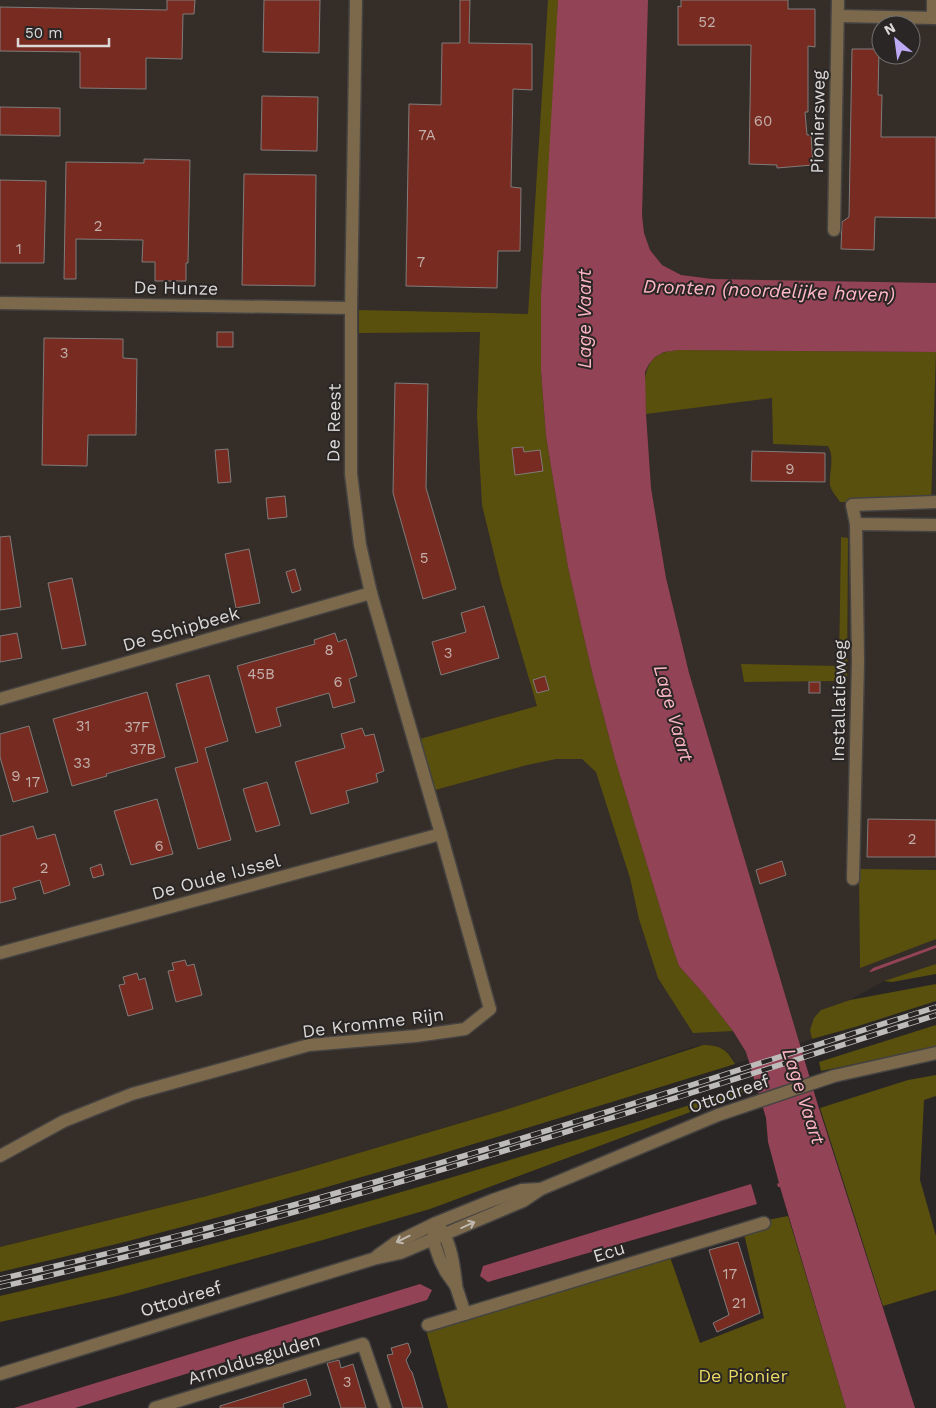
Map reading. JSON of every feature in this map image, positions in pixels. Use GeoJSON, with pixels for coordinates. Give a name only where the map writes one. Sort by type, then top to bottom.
{"type":"FeatureCollection","features":[{"type":"Feature","properties":{"kind":"street","name":"De Reest"},"geometry":{"type":"LineString","coordinates":[[356,0],[351,308],[351,474],[360,544],[371,593],[442,834]]}},
{"type":"Feature","properties":{"kind":"street","name":"Pioniersweg"},"geometry":{"type":"LineString","coordinates":[[834,230],[838,0]]}},
{"type":"Feature","properties":{"kind":"street"},"geometry":{"type":"LineString","coordinates":[[838,16],[935,18],[933,0]]}},
{"type":"Feature","properties":{"kind":"street","name":"De Hunze"},"geometry":{"type":"LineString","coordinates":[[0,303],[351,308]]}},
{"type":"Feature","properties":{"kind":"street","name":"Installatieweg"},"geometry":{"type":"LineString","coordinates":[[852,879],[858,661],[856,524],[852,505],[936,502]]}},
{"type":"Feature","properties":{"kind":"street"},"geometry":{"type":"LineString","coordinates":[[856,524],[936,525]]}},
{"type":"Feature","properties":{"kind":"street","name":"De Schipbeek"},"geometry":{"type":"LineString","coordinates":[[0,699],[371,593]]}},
{"type":"Feature","properties":{"kind":"street","name":"De Oude IJssel"},"geometry":{"type":"LineString","coordinates":[[0,953],[442,834]]}},
{"type":"Feature","properties":{"kind":"street","name":"De Kromme Rijn"},"geometry":{"type":"LineString","coordinates":[[0,1156],[64,1121],[132,1094],[309,1045],[416,1036],[465,1029],[490,1010],[442,834]]}},
{"type":"Feature","properties":{"kind":"street","name":"Ottodreef"},"geometry":{"type":"LineString","coordinates":[[0,1374],[373,1259],[400,1254],[523,1201],[541,1189],[697,1123],[834,1076],[936,1054]]}},
{"type":"Feature","properties":{"kind":"street","name":"Ottodreef"},"geometry":{"type":"LineString","coordinates":[[373,1259],[395,1243],[436,1223],[522,1190],[541,1189]]}},
{"type":"Feature","properties":{"kind":"street"},"geometry":{"type":"LineString","coordinates":[[436,1223],[445,1235],[452,1257],[456,1286]]}},
{"type":"Feature","properties":{"kind":"street"},"geometry":{"type":"LineString","coordinates":[[436,1223],[433,1240],[446,1272],[456,1286]]}},
{"type":"Feature","properties":{"kind":"street","name":"Ecu"},"geometry":{"type":"LineString","coordinates":[[428,1325],[764,1223]]}},
{"type":"Feature","properties":{"kind":"street"},"geometry":{"type":"LineString","coordinates":[[446,1258],[465,1314]]}},
{"type":"Feature","properties":{"kind":"street","name":"Arnoldusgulden"},"geometry":{"type":"LineString","coordinates":[[155,1408],[363,1344],[385,1408]]}},
{"type":"Feature","properties":{"kind":"shaded area"},"geometry":{"type":"Polygon","coordinates":[[[0,0],[936,0],[936,964],[884,981],[850,1000],[833,1006],[810,1030],[812,1039],[735,1064],[731,1056],[724,1049],[714,1045],[696,1046],[505,1110],[207,1196],[0,1247],[0,0]]]}},
{"type":"Feature","properties":{"kind":"green space"},"geometry":{"type":"Polygon","coordinates":[[[548,0],[558,0],[552,135],[541,295],[541,371],[546,436],[568,567],[593,676],[615,759],[679,966],[733,1031],[693,1033],[658,978],[639,919],[630,878],[596,772],[582,759],[556,759],[435,790],[420,739],[537,706],[501,583],[482,505],[477,415],[480,332],[359,333],[359,310],[528,314],[548,0]]]}},
{"type":"Feature","properties":{"kind":"green space"},"geometry":{"type":"Polygon","coordinates":[[[679,350],[936,352],[931,503],[840,502],[830,485],[831,455],[828,446],[773,444],[772,398],[646,414],[645,379],[650,363],[655,357],[663,353],[679,350]]]}},
{"type":"Feature","properties":{"kind":"green space"},"geometry":{"type":"Polygon","coordinates":[[[841,537],[848,538],[847,681],[744,682],[741,664],[839,666],[841,537]]]}},
{"type":"Feature","properties":{"kind":"green space"},"geometry":{"type":"Polygon","coordinates":[[[859,869],[936,870],[936,939],[860,968],[859,869]]]}},
{"type":"Feature","properties":{"kind":"green space"},"geometry":{"type":"Polygon","coordinates":[[[936,964],[936,974],[892,982],[884,981],[936,964]]]}},
{"type":"Feature","properties":{"kind":"green space"},"geometry":{"type":"Polygon","coordinates":[[[936,984],[936,1001],[812,1039],[810,1030],[814,1018],[821,1010],[850,1000],[936,984]]]}},
{"type":"Feature","properties":{"kind":"green space"},"geometry":{"type":"Polygon","coordinates":[[[936,1025],[936,1047],[821,1071],[819,1062],[936,1025]]]}},
{"type":"Feature","properties":{"kind":"green space"},"geometry":{"type":"Polygon","coordinates":[[[703,1045],[718,1047],[726,1051],[735,1064],[370,1175],[186,1226],[0,1272],[0,1247],[207,1196],[301,1170],[505,1110],[703,1045]]]}},
{"type":"Feature","properties":{"kind":"green space"},"geometry":{"type":"Polygon","coordinates":[[[936,1075],[936,1096],[924,1100],[920,1180],[936,1236],[936,1290],[883,1306],[820,1108],[908,1080],[936,1075]]]}},
{"type":"Feature","properties":{"kind":"green space"},"geometry":{"type":"Polygon","coordinates":[[[742,1087],[744,1092],[430,1209],[117,1296],[0,1322],[0,1296],[193,1249],[449,1178],[599,1133],[742,1087]]]}},
{"type":"Feature","properties":{"kind":"green space","name":"De Pionier"},"geometry":{"type":"Polygon","coordinates":[[[788,1216],[846,1408],[448,1408],[426,1330],[670,1257],[700,1343],[764,1318],[744,1234],[763,1221],[788,1216]]]}},
{"type":"Feature","properties":{"kind":"water"},"geometry":{"type":"Polygon","coordinates":[[[558,0],[648,0],[642,215],[644,233],[650,250],[662,265],[681,275],[712,279],[936,283],[936,352],[679,350],[664,352],[655,357],[645,372],[651,488],[666,578],[689,673],[817,1102],[915,1408],[846,1408],[780,1187],[777,1184],[779,1183],[768,1142],[766,1118],[746,1052],[733,1031],[679,966],[615,759],[593,676],[568,567],[557,503],[546,436],[541,371],[541,295],[558,0]]]}},
{"type":"Feature","properties":{"kind":"water"},"geometry":{"type":"Polygon","coordinates":[[[936,945],[936,948],[869,972],[873,968],[936,945]]]}},
{"type":"Feature","properties":{"kind":"water"},"geometry":{"type":"Polygon","coordinates":[[[751,1184],[757,1204],[488,1282],[480,1276],[483,1266],[751,1184]]]}},
{"type":"Feature","properties":{"kind":"water"},"geometry":{"type":"Polygon","coordinates":[[[420,1284],[432,1290],[427,1300],[75,1408],[14,1408],[420,1284]]]}},
{"type":"Feature","properties":{"kind":"building"},"geometry":{"type":"Polygon","coordinates":[[[167,0],[195,0],[194,14],[183,14],[182,59],[146,58],[146,89],[80,88],[80,52],[0,51],[0,7],[167,10],[167,0]]]}},
{"type":"Feature","properties":{"kind":"building"},"geometry":{"type":"Polygon","coordinates":[[[264,0],[320,0],[319,53],[263,52],[264,0]]]}},
{"type":"Feature","properties":{"kind":"building"},"geometry":{"type":"Polygon","coordinates":[[[460,0],[470,0],[469,43],[532,44],[532,90],[513,89],[511,187],[521,188],[520,251],[498,251],[497,288],[406,286],[409,104],[441,105],[442,43],[460,43],[460,0]]]}},
{"type":"Feature","properties":{"kind":"building"},"geometry":{"type":"Polygon","coordinates":[[[681,0],[788,0],[788,9],[815,9],[815,47],[808,46],[808,112],[805,112],[807,135],[811,135],[813,165],[777,168],[777,165],[749,164],[751,45],[678,45],[678,6],[681,7],[681,0]]]}},
{"type":"Feature","properties":{"kind":"building"},"geometry":{"type":"Polygon","coordinates":[[[852,49],[871,49],[871,65],[879,65],[878,95],[882,95],[881,137],[936,137],[936,218],[875,217],[874,250],[841,249],[842,222],[849,217],[852,49]]]}},
{"type":"Feature","properties":{"kind":"building"},"geometry":{"type":"Polygon","coordinates":[[[262,96],[318,97],[317,151],[261,150],[262,96]]]}},
{"type":"Feature","properties":{"kind":"building"},"geometry":{"type":"Polygon","coordinates":[[[0,107],[60,108],[60,136],[0,135],[0,107]]]}},
{"type":"Feature","properties":{"kind":"building"},"geometry":{"type":"Polygon","coordinates":[[[144,159],[190,160],[186,281],[155,281],[155,262],[142,262],[143,240],[76,239],[76,279],[64,279],[66,162],[144,163],[144,159]]]}},
{"type":"Feature","properties":{"kind":"building"},"geometry":{"type":"Polygon","coordinates":[[[244,174],[316,175],[315,286],[242,285],[244,174]]]}},
{"type":"Feature","properties":{"kind":"building"},"geometry":{"type":"Polygon","coordinates":[[[0,180],[46,181],[44,263],[0,263],[0,180]]]}},
{"type":"Feature","properties":{"kind":"building"},"geometry":{"type":"Polygon","coordinates":[[[217,332],[233,332],[233,347],[217,347],[217,332]]]}},
{"type":"Feature","properties":{"kind":"building"},"geometry":{"type":"Polygon","coordinates":[[[44,338],[123,339],[123,358],[137,359],[136,435],[88,435],[87,466],[42,465],[44,338]]]}},
{"type":"Feature","properties":{"kind":"building"},"geometry":{"type":"Polygon","coordinates":[[[395,383],[428,384],[426,488],[456,589],[423,599],[393,493],[395,383]]]}},
{"type":"Feature","properties":{"kind":"building"},"geometry":{"type":"Polygon","coordinates":[[[523,447],[524,452],[540,450],[543,471],[515,475],[512,448],[523,447]]]}},
{"type":"Feature","properties":{"kind":"building"},"geometry":{"type":"Polygon","coordinates":[[[228,449],[231,482],[218,483],[215,450],[228,449]]]}},
{"type":"Feature","properties":{"kind":"building"},"geometry":{"type":"Polygon","coordinates":[[[752,451],[825,453],[825,482],[751,481],[752,451]]]}},
{"type":"Feature","properties":{"kind":"building"},"geometry":{"type":"Polygon","coordinates":[[[285,496],[287,517],[268,519],[266,498],[285,496]]]}},
{"type":"Feature","properties":{"kind":"building"},"geometry":{"type":"Polygon","coordinates":[[[10,536],[21,607],[0,610],[0,537],[10,536]]]}},
{"type":"Feature","properties":{"kind":"building"},"geometry":{"type":"Polygon","coordinates":[[[249,549],[260,603],[236,608],[225,554],[249,549]]]}},
{"type":"Feature","properties":{"kind":"building"},"geometry":{"type":"Polygon","coordinates":[[[295,569],[301,590],[292,593],[286,572],[295,569]]]}},
{"type":"Feature","properties":{"kind":"building"},"geometry":{"type":"Polygon","coordinates":[[[72,578],[86,645],[62,649],[48,583],[72,578]]]}},
{"type":"Feature","properties":{"kind":"building"},"geometry":{"type":"Polygon","coordinates":[[[484,606],[499,658],[441,675],[432,642],[466,632],[461,613],[484,606]]]}},
{"type":"Feature","properties":{"kind":"building"},"geometry":{"type":"Polygon","coordinates":[[[17,633],[22,658],[0,662],[0,636],[17,633]]]}},
{"type":"Feature","properties":{"kind":"building"},"geometry":{"type":"Polygon","coordinates":[[[335,633],[338,642],[346,639],[352,658],[357,676],[349,679],[355,702],[333,708],[329,693],[276,708],[281,726],[256,733],[237,666],[315,644],[314,640],[335,633]]]}},
{"type":"Feature","properties":{"kind":"building"},"geometry":{"type":"Polygon","coordinates":[[[209,675],[228,741],[205,748],[231,840],[198,849],[175,768],[198,762],[176,684],[209,675]]]}},
{"type":"Feature","properties":{"kind":"building"},"geometry":{"type":"Polygon","coordinates":[[[545,676],[549,690],[537,693],[533,680],[545,676]]]}},
{"type":"Feature","properties":{"kind":"building"},"geometry":{"type":"Polygon","coordinates":[[[809,682],[820,682],[820,693],[809,693],[809,682]]]}},
{"type":"Feature","properties":{"kind":"building"},"geometry":{"type":"Polygon","coordinates":[[[147,692],[165,757],[72,786],[53,719],[147,692]]]}},
{"type":"Feature","properties":{"kind":"building"},"geometry":{"type":"Polygon","coordinates":[[[29,726],[48,792],[13,802],[0,757],[0,734],[29,726]]]}},
{"type":"Feature","properties":{"kind":"building"},"geometry":{"type":"Polygon","coordinates":[[[362,728],[365,736],[374,734],[384,771],[376,774],[378,782],[346,791],[349,803],[311,814],[295,762],[345,748],[341,734],[362,728]]]}},
{"type":"Feature","properties":{"kind":"building"},"geometry":{"type":"Polygon","coordinates":[[[267,782],[280,825],[256,832],[243,789],[267,782]]]}},
{"type":"Feature","properties":{"kind":"building"},"geometry":{"type":"Polygon","coordinates":[[[157,799],[173,854],[131,865],[114,811],[157,799]]]}},
{"type":"Feature","properties":{"kind":"building"},"geometry":{"type":"Polygon","coordinates":[[[868,819],[936,820],[936,857],[867,857],[868,819]]]}},
{"type":"Feature","properties":{"kind":"building"},"geometry":{"type":"Polygon","coordinates":[[[33,826],[37,839],[55,834],[70,885],[44,894],[40,880],[13,888],[16,899],[0,903],[0,836],[33,826]]]}},
{"type":"Feature","properties":{"kind":"building"},"geometry":{"type":"Polygon","coordinates":[[[782,861],[786,875],[760,884],[756,870],[782,861]]]}},
{"type":"Feature","properties":{"kind":"building"},"geometry":{"type":"Polygon","coordinates":[[[101,864],[104,875],[93,878],[90,868],[101,864]]]}},
{"type":"Feature","properties":{"kind":"building"},"geometry":{"type":"Polygon","coordinates":[[[185,960],[187,966],[194,964],[202,995],[176,1002],[168,971],[174,970],[172,963],[185,960]]]}},
{"type":"Feature","properties":{"kind":"building"},"geometry":{"type":"Polygon","coordinates":[[[137,973],[139,980],[145,978],[153,1009],[128,1016],[119,985],[125,984],[123,977],[137,973]]]}},
{"type":"Feature","properties":{"kind":"building"},"geometry":{"type":"Polygon","coordinates":[[[738,1242],[760,1313],[717,1332],[713,1323],[729,1315],[709,1250],[738,1242]]]}},
{"type":"Feature","properties":{"kind":"building"},"geometry":{"type":"Polygon","coordinates":[[[408,1343],[411,1352],[406,1360],[412,1372],[423,1408],[403,1408],[387,1355],[393,1354],[391,1348],[408,1343]]]}},
{"type":"Feature","properties":{"kind":"building"},"geometry":{"type":"Polygon","coordinates":[[[339,1360],[341,1368],[353,1364],[366,1408],[341,1408],[327,1363],[339,1360]]]}},
{"type":"Feature","properties":{"kind":"building"},"geometry":{"type":"Polygon","coordinates":[[[306,1379],[311,1395],[283,1404],[284,1408],[220,1408],[220,1406],[306,1379]]]}},
{"type":"Feature","properties":{"kind":"railway"},"geometry":{"type":"LineString","coordinates":[[0,1279],[188,1233],[375,1182],[586,1118],[936,1007]]}},
{"type":"Feature","properties":{"kind":"railway"},"geometry":{"type":"LineString","coordinates":[[0,1287],[119,1259],[354,1195],[587,1126],[936,1015]]}},
{"type":"Feature","properties":{"kind":"water label","name":"Dronten (noordelijke haven)"},"geometry":{"type":"Point","coordinates":[769,290]}},
{"type":"Feature","properties":{"kind":"water label","name":"Lage Vaart"},"geometry":{"type":"Point","coordinates":[584,319]}},
{"type":"Feature","properties":{"kind":"water label","name":"Lage Vaart"},"geometry":{"type":"Point","coordinates":[674,713]}},
{"type":"Feature","properties":{"kind":"water label","name":"Lage Vaart"},"geometry":{"type":"Point","coordinates":[804,1096]}}]}
